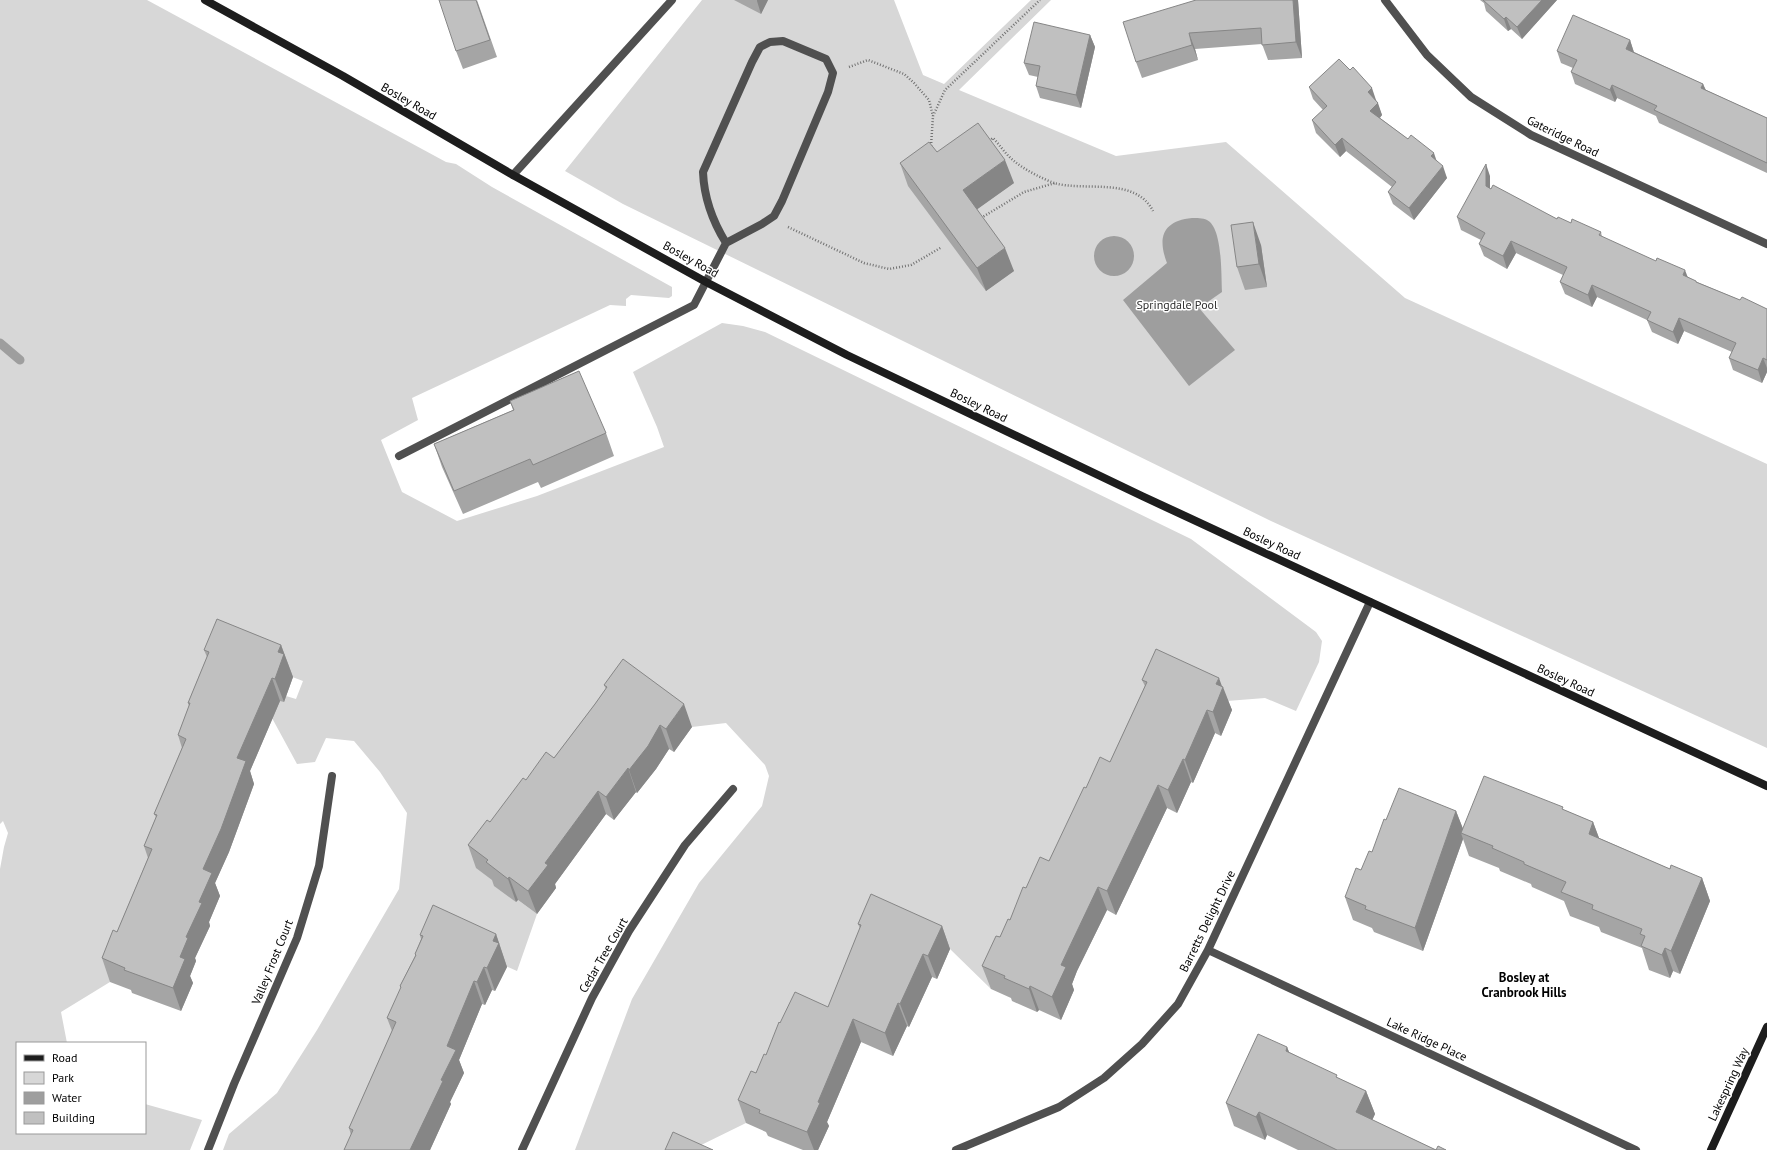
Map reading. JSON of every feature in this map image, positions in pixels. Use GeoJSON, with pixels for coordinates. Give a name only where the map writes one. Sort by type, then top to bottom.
{"type":"FeatureCollection","features":[{"type":"Feature","properties":{"kind":"street","name":"Bosley Road"},"geometry":{"type":"LineString","coordinates":[[205,0],[343,76],[513,175],[706,282],[854,358],[1142,496],[1767,786]]}},
{"type":"Feature","properties":{"kind":"street"},"geometry":{"type":"LineString","coordinates":[[513,175],[672,0]]}},
{"type":"Feature","properties":{"kind":"street","name":"Gateridge Road"},"geometry":{"type":"LineString","coordinates":[[1385,0],[1427,55],[1471,98],[1531,135],[1767,244]]}},
{"type":"Feature","properties":{"kind":"street"},"geometry":{"type":"LineString","coordinates":[[399,456],[694,305],[726,243],[774,216],[782,201],[828,92],[833,73],[826,59],[782,41],[770,42],[760,47],[702,172],[704,187],[710,207],[718,230],[726,243]]}},
{"type":"Feature","properties":{"kind":"street","name":"Barretts Delight Drive"},"geometry":{"type":"LineString","coordinates":[[956,1150],[1059,1108],[1104,1078],[1142,1044],[1178,1004],[1208,950],[1370,602]]}},
{"type":"Feature","properties":{"kind":"street","name":"Valley Frost Court"},"geometry":{"type":"LineString","coordinates":[[208,1150],[234,1084],[297,938],[319,866],[332,776]]}},
{"type":"Feature","properties":{"kind":"street","name":"Cedar Tree Court"},"geometry":{"type":"LineString","coordinates":[[522,1150],[592,998],[629,931],[685,845],[733,789]]}},
{"type":"Feature","properties":{"kind":"street","name":"Lake Ridge Place"},"geometry":{"type":"LineString","coordinates":[[1208,950],[1636,1150]]}},
{"type":"Feature","properties":{"kind":"street","name":"Lakespring Way"},"geometry":{"type":"LineString","coordinates":[[1711,1150],[1767,1027]]}},
{"type":"Feature","properties":{"kind":"path"},"geometry":{"type":"LineString","coordinates":[[932,150],[930,143],[933,116],[945,90],[1040,0]]}},
{"type":"Feature","properties":{"kind":"path"},"geometry":{"type":"LineString","coordinates":[[833,73],[868,60],[904,74],[914,82],[929,100],[933,116]]}},
{"type":"Feature","properties":{"kind":"path"},"geometry":{"type":"LineString","coordinates":[[987,142],[993,138],[1013,161],[1032,173],[1055,183],[1120,188],[1141,196],[1153,211]]}},
{"type":"Feature","properties":{"kind":"path"},"geometry":{"type":"LineString","coordinates":[[981,218],[1024,192],[1055,183]]}},
{"type":"Feature","properties":{"kind":"path"},"geometry":{"type":"LineString","coordinates":[[770,218],[864,263],[889,269],[911,265],[942,247]]}},
{"type":"Feature","properties":{"kind":"green space"},"geometry":{"type":"Polygon","coordinates":[[[0,0],[147,0],[446,162],[456,164],[492,187],[672,287],[672,296],[669,298],[631,295],[626,299],[626,306],[610,305],[412,398],[418,420],[381,440],[402,492],[457,521],[537,496],[664,447],[633,372],[722,323],[743,326],[765,332],[1191,539],[1316,632],[1322,641],[1319,662],[1296,711],[1265,698],[1227,701],[1004,959],[991,989],[950,949],[880,918],[873,950],[759,1095],[746,1123],[691,1150],[575,1150],[632,999],[699,883],[762,806],[769,776],[765,765],[726,723],[692,727],[632,682],[494,885],[500,890],[502,888],[516,902],[518,900],[537,914],[517,971],[501,964],[358,1150],[223,1150],[229,1134],[277,1093],[317,1030],[399,889],[407,813],[380,772],[354,741],[326,738],[315,762],[297,764],[272,718],[279,700],[286,696],[296,699],[303,681],[287,675],[122,953],[110,982],[61,1012],[67,1042],[16,1042],[16,1134],[146,1134],[146,1104],[202,1120],[190,1150],[0,1150],[0,869],[8,833],[3,821],[0,824],[0,0]]]}},
{"type":"Feature","properties":{"kind":"green space","name":"Springdale Pool"},"geometry":{"type":"Polygon","coordinates":[[[702,0],[894,0],[923,75],[944,84],[1031,0],[1051,0],[959,90],[1116,156],[1226,142],[1405,298],[1767,464],[1767,748],[1271,521],[623,204],[565,171],[702,0]]]}},
{"type":"Feature","properties":{"kind":"water"},"geometry":{"type":"Polygon","coordinates":[[[1192,218],[1205,219],[1212,225],[1219,242],[1221,264],[1222,292],[1199,308],[1235,350],[1189,386],[1123,300],[1167,263],[1164,254],[1163,238],[1169,227],[1174,223],[1192,218]]]}},
{"type":"Feature","properties":{"kind":"water"},"geometry":{"type":"Polygon","coordinates":[[[1118,236],[1125,239],[1131,245],[1134,256],[1133,264],[1125,273],[1118,276],[1110,276],[1103,273],[1095,264],[1094,252],[1097,245],[1106,237],[1118,236]]]}},
{"type":"Feature","properties":{"kind":"building"},"geometry":{"type":"Polygon","coordinates":[[[439,0],[476,0],[490,40],[456,51],[439,0]]]}},
{"type":"Feature","properties":{"kind":"building"},"geometry":{"type":"Polygon","coordinates":[[[1196,0],[1293,0],[1296,42],[1262,45],[1261,28],[1189,33],[1192,45],[1136,62],[1123,22],[1196,0]]]}},
{"type":"Feature","properties":{"kind":"building"},"geometry":{"type":"Polygon","coordinates":[[[1483,0],[1542,0],[1517,27],[1506,17],[1504,19],[1483,0]]]}},
{"type":"Feature","properties":{"kind":"building"},"geometry":{"type":"Polygon","coordinates":[[[1573,15],[1630,40],[1626,49],[1703,84],[1701,88],[1767,118],[1767,163],[1654,110],[1657,106],[1612,85],[1610,90],[1571,72],[1577,60],[1557,51],[1573,15]]]}},
{"type":"Feature","properties":{"kind":"building"},"geometry":{"type":"Polygon","coordinates":[[[1034,22],[1090,35],[1076,95],[1036,86],[1040,66],[1024,63],[1034,22]]]}},
{"type":"Feature","properties":{"kind":"building"},"geometry":{"type":"Polygon","coordinates":[[[1339,59],[1350,70],[1353,67],[1372,88],[1368,92],[1378,103],[1370,111],[1408,139],[1411,135],[1434,153],[1431,156],[1443,166],[1409,208],[1388,192],[1396,182],[1342,138],[1335,145],[1312,120],[1327,106],[1309,87],[1339,59]]]}},
{"type":"Feature","properties":{"kind":"building"},"geometry":{"type":"Polygon","coordinates":[[[978,123],[1005,160],[963,190],[1005,248],[977,268],[900,163],[929,142],[937,152],[978,123]]]}},
{"type":"Feature","properties":{"kind":"building"},"geometry":{"type":"Polygon","coordinates":[[[1486,164],[1486,186],[1491,189],[1493,185],[1557,219],[1558,217],[1571,223],[1572,219],[1601,232],[1599,235],[1656,261],[1657,258],[1685,270],[1683,275],[1696,282],[1740,300],[1742,297],[1767,309],[1767,360],[1763,358],[1758,370],[1729,358],[1736,343],[1679,318],[1673,332],[1647,320],[1651,312],[1592,285],[1588,295],[1560,282],[1567,267],[1511,241],[1503,256],[1479,244],[1485,233],[1457,217],[1486,164]]]}},
{"type":"Feature","properties":{"kind":"building"},"geometry":{"type":"Polygon","coordinates":[[[1253,222],[1259,264],[1237,267],[1231,225],[1253,222]]]}},
{"type":"Feature","properties":{"kind":"building"},"geometry":{"type":"Polygon","coordinates":[[[579,371],[606,433],[533,465],[530,459],[454,491],[434,444],[514,410],[510,401],[579,371]]]}},
{"type":"Feature","properties":{"kind":"building"},"geometry":{"type":"Polygon","coordinates":[[[217,619],[281,645],[278,652],[284,654],[275,679],[272,678],[237,758],[246,761],[221,829],[203,869],[212,873],[199,902],[202,903],[186,937],[188,938],[180,957],[185,959],[173,988],[124,970],[125,968],[102,958],[113,930],[117,932],[152,849],[144,846],[157,815],[154,814],[186,739],[178,735],[190,703],[188,703],[209,652],[204,650],[217,619]]]}},
{"type":"Feature","properties":{"kind":"building"},"geometry":{"type":"Polygon","coordinates":[[[1156,649],[1219,678],[1216,684],[1223,687],[1213,712],[1207,710],[1185,760],[1183,759],[1168,790],[1158,785],[1107,891],[1098,887],[1061,965],[1066,967],[1052,997],[1030,986],[1029,989],[1004,978],[1005,976],[982,966],[996,936],[1000,937],[1008,919],[1010,920],[1023,887],[1026,888],[1040,857],[1049,861],[1100,757],[1110,762],[1147,682],[1142,680],[1156,649]]]}},
{"type":"Feature","properties":{"kind":"building"},"geometry":{"type":"Polygon","coordinates":[[[623,659],[684,704],[666,729],[660,725],[648,746],[629,770],[628,768],[606,797],[598,791],[545,863],[548,865],[528,891],[509,877],[508,879],[486,862],[488,860],[468,845],[487,820],[490,822],[523,778],[526,780],[546,752],[554,758],[607,687],[604,685],[623,659]]]}},
{"type":"Feature","properties":{"kind":"building"},"geometry":{"type":"Polygon","coordinates":[[[1484,776],[1563,807],[1562,809],[1593,822],[1589,834],[1670,869],[1671,865],[1702,878],[1671,951],[1665,948],[1662,955],[1641,946],[1645,936],[1640,934],[1642,929],[1592,909],[1593,905],[1561,892],[1566,882],[1524,864],[1524,862],[1492,848],[1493,846],[1461,833],[1484,776]]]}},
{"type":"Feature","properties":{"kind":"building"},"geometry":{"type":"Polygon","coordinates":[[[1399,788],[1456,811],[1415,928],[1365,909],[1366,906],[1345,897],[1356,868],[1361,870],[1369,851],[1372,852],[1384,819],[1386,820],[1399,788]]]}},
{"type":"Feature","properties":{"kind":"building"},"geometry":{"type":"Polygon","coordinates":[[[871,894],[942,926],[928,956],[923,954],[900,1004],[898,1003],[885,1033],[853,1019],[807,1132],[759,1113],[760,1110],[738,1100],[751,1071],[756,1073],[764,1054],[766,1055],[779,1022],[780,1023],[795,992],[828,1007],[861,925],[858,924],[871,894]]]}},
{"type":"Feature","properties":{"kind":"building"},"geometry":{"type":"Polygon","coordinates":[[[433,905],[496,934],[493,941],[499,943],[487,968],[484,967],[477,982],[474,981],[447,1046],[456,1050],[410,1150],[344,1150],[353,1130],[349,1128],[396,1022],[387,1018],[401,987],[400,986],[416,955],[415,954],[423,936],[420,935],[433,905]]]}},
{"type":"Feature","properties":{"kind":"building"},"geometry":{"type":"Polygon","coordinates":[[[1258,1034],[1287,1047],[1286,1051],[1337,1075],[1336,1077],[1366,1091],[1356,1112],[1436,1150],[1337,1150],[1259,1112],[1256,1117],[1226,1103],[1258,1034]]]}},
{"type":"Feature","properties":{"kind":"building"},"geometry":{"type":"Polygon","coordinates":[[[673,1132],[713,1150],[665,1150],[673,1132]]]}},
{"type":"Feature","properties":{"kind":"building"},"geometry":{"type":"Polygon","coordinates":[[[1438,1146],[1446,1150],[1436,1150],[1438,1146]]]}},
{"type":"Feature","properties":{"kind":"waterway"},"geometry":{"type":"LineString","coordinates":[[0,343],[20,360]]}},
{"type":"Feature","properties":{"kind":"district","name":"Bosley at Cranbrook Hills"},"geometry":{"type":"Point","coordinates":[1524,984]}}]}
